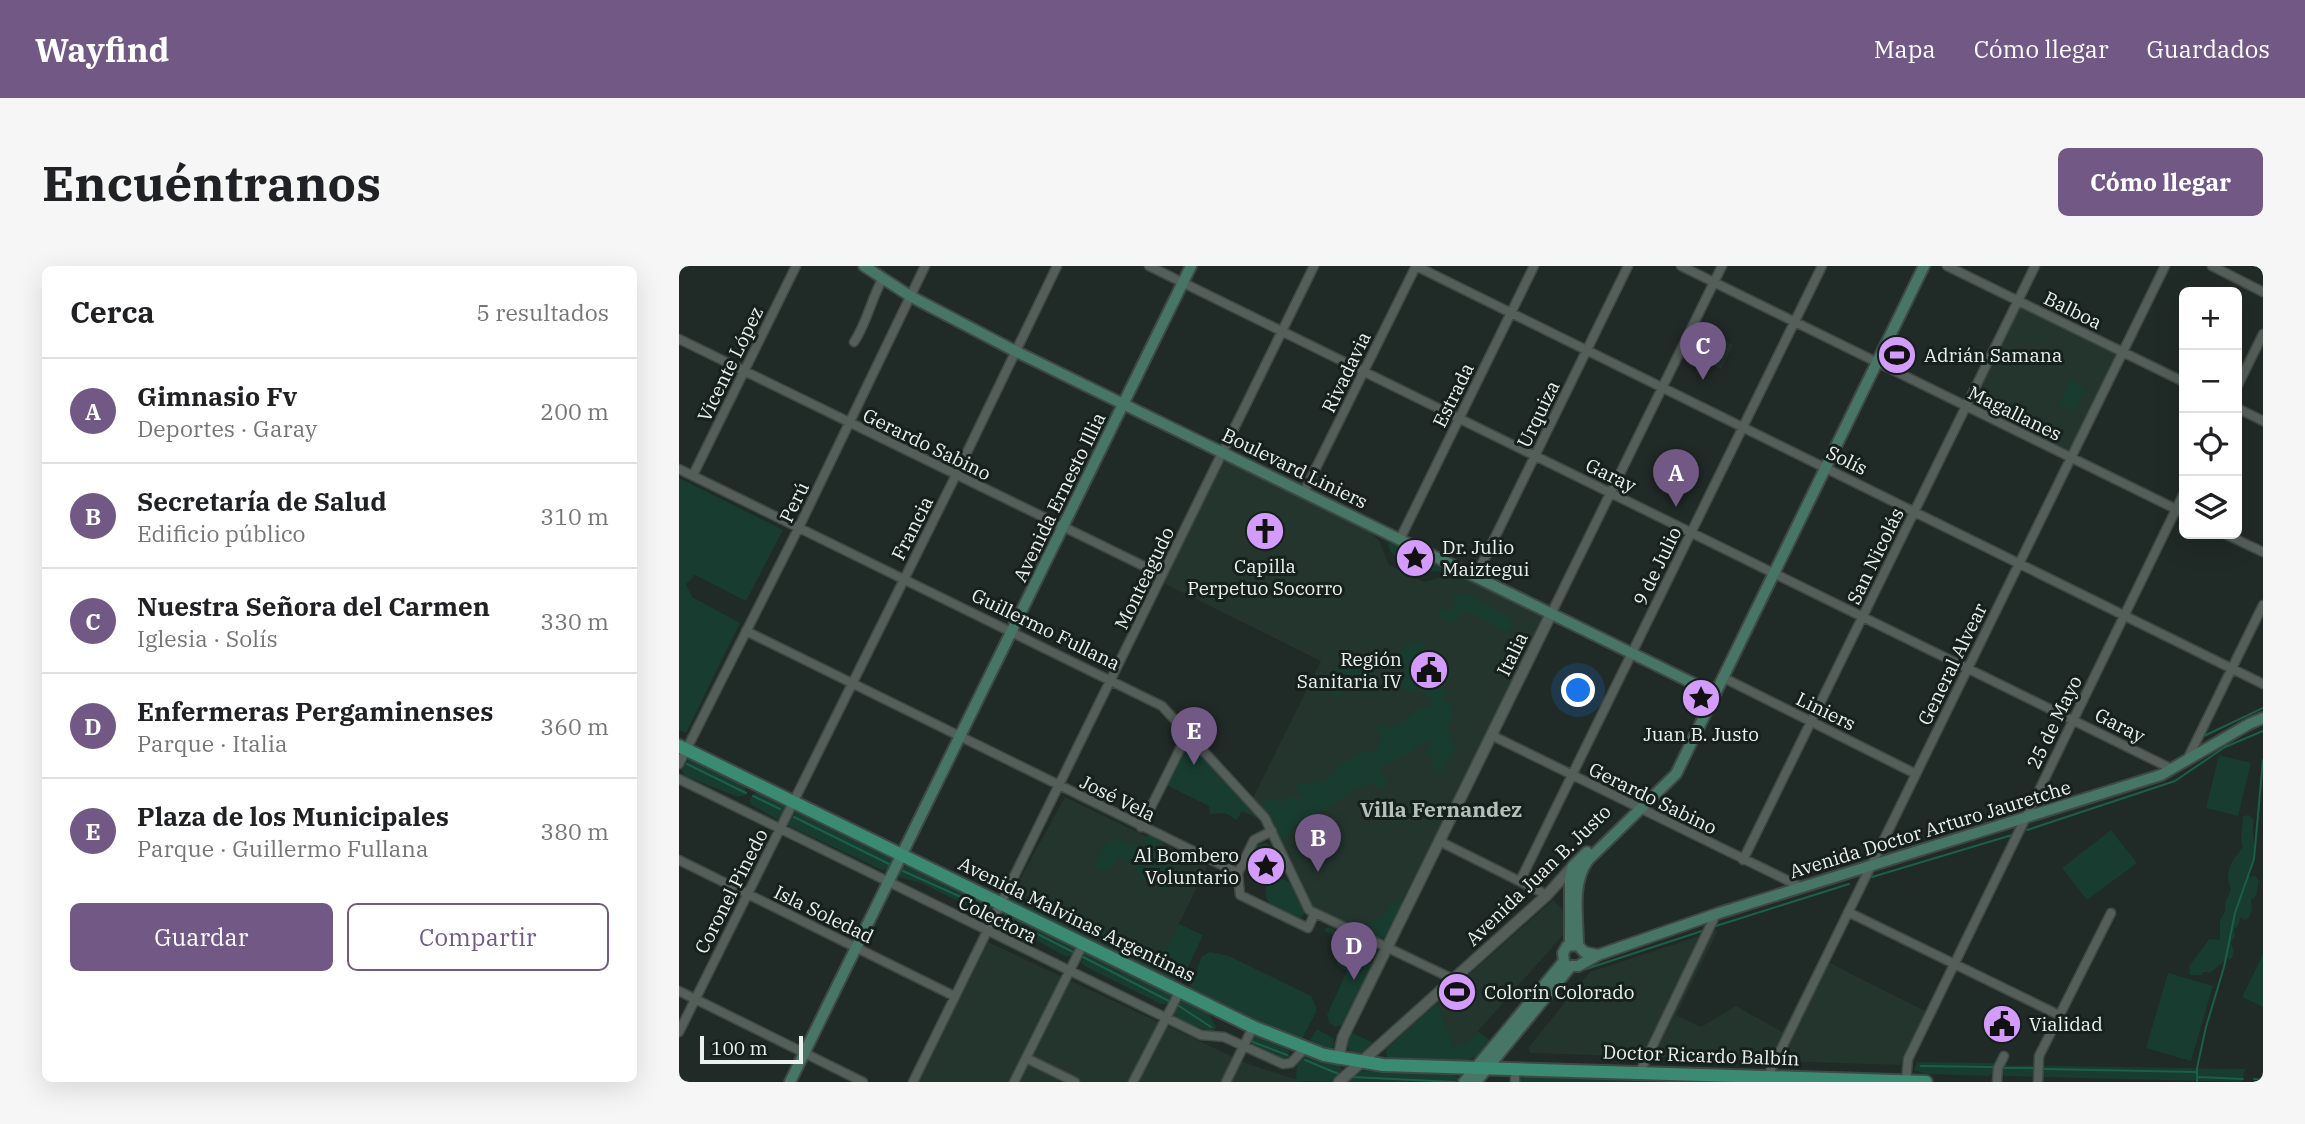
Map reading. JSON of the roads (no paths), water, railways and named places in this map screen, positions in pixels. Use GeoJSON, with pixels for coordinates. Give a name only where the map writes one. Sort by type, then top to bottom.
{"type":"FeatureCollection","features":[{"type":"Feature","properties":{"kind":"main road","name":"Boulevard Liniers"},"geometry":{"type":"LineString","coordinates":[[864,266],[911,296],[1015,351],[1714,694]]}},
{"type":"Feature","properties":{"kind":"main road","name":"Avenida Ernesto Illia"},"geometry":{"type":"LineString","coordinates":[[790,1082],[1191,266]]}},
{"type":"Feature","properties":{"kind":"main road","name":"Avenida Juan B. Justo"},"geometry":{"type":"LineString","coordinates":[[1579,950],[1578,880],[1588,860],[1672,771],[1714,694],[1924,266]]}},
{"type":"Feature","properties":{"kind":"main road","name":"Avenida Doctor Arturo Jauretche"},"geometry":{"type":"LineString","coordinates":[[1567,963],[1564,949],[1598,955],[1716,914],[2161,775],[2263,718]]}},
{"type":"Feature","properties":{"kind":"main road","name":"Avenida Malvinas Argentinas"},"geometry":{"type":"LineString","coordinates":[[683,748],[1253,1027],[1304,1049],[1338,1059],[1362,1062],[1481,1068]]}},
{"type":"Feature","properties":{"kind":"main road","name":"Avenida Juan B. Justo"},"geometry":{"type":"LineString","coordinates":[[1573,866],[1637,808]]}},
{"type":"Feature","properties":{"kind":"main road"},"geometry":{"type":"LineString","coordinates":[[1573,866],[1569,890],[1579,950]]}},
{"type":"Feature","properties":{"kind":"main road","name":"Avenida Doctor Arturo Jauretche"},"geometry":{"type":"LineString","coordinates":[[1567,963],[1578,965],[1579,950]]}},
{"type":"Feature","properties":{"kind":"main road","name":"Avenida Doctor Arturo Jauretche"},"geometry":{"type":"LineString","coordinates":[[1481,1068],[1567,963]]}},
{"type":"Feature","properties":{"kind":"main road"},"geometry":{"type":"LineString","coordinates":[[1464,1082],[1481,1068]]}},
{"type":"Feature","properties":{"kind":"main road"},"geometry":{"type":"LineString","coordinates":[[1475,1082],[1481,1068]]}},
{"type":"Feature","properties":{"kind":"main road","name":"Doctor Ricardo Balbín"},"geometry":{"type":"LineString","coordinates":[[1481,1068],[1515,1076],[1640,1072],[1666,1077],[1768,1076],[1926,1082]]}},
{"type":"Feature","properties":{"kind":"street","name":"Vicente López"},"geometry":{"type":"LineString","coordinates":[[693,475],[796,266]]}},
{"type":"Feature","properties":{"kind":"street","name":"Perú"},"geometry":{"type":"LineString","coordinates":[[679,764],[683,748],[799,527],[925,266]]}},
{"type":"Feature","properties":{"kind":"street","name":"Francia"},"geometry":{"type":"LineString","coordinates":[[793,803],[1057,266]]}},
{"type":"Feature","properties":{"kind":"street","name":"Garay"},"geometry":{"type":"LineString","coordinates":[[1149,266],[2172,769]]}},
{"type":"Feature","properties":{"kind":"street","name":"Monteagudo"},"geometry":{"type":"LineString","coordinates":[[913,1082],[1314,266]]}},
{"type":"Feature","properties":{"kind":"street","name":"Solís"},"geometry":{"type":"LineString","coordinates":[[1416,266],[2263,684]]}},
{"type":"Feature","properties":{"kind":"street","name":"Rivadavia"},"geometry":{"type":"LineString","coordinates":[[1304,492],[1416,266]]}},
{"type":"Feature","properties":{"kind":"street","name":"Estrada"},"geometry":{"type":"LineString","coordinates":[[1400,539],[1534,266]]}},
{"type":"Feature","properties":{"kind":"street","name":"Urquiza"},"geometry":{"type":"LineString","coordinates":[[1476,576],[1628,266]]}},
{"type":"Feature","properties":{"kind":"street","name":"Magallanes"},"geometry":{"type":"LineString","coordinates":[[1681,266],[2179,511]]}},
{"type":"Feature","properties":{"kind":"street","name":"Italia"},"geometry":{"type":"LineString","coordinates":[[1338,1059],[1343,1037],[1722,266]]}},
{"type":"Feature","properties":{"kind":"street","name":"9 de Julio"},"geometry":{"type":"LineString","coordinates":[[1520,881],[1822,266]]}},
{"type":"Feature","properties":{"kind":"street","name":"Balboa"},"geometry":{"type":"LineString","coordinates":[[1947,266],[2179,380]]}},
{"type":"Feature","properties":{"kind":"street","name":"San Nicolás"},"geometry":{"type":"LineString","coordinates":[[1743,860],[2035,266]]}},
{"type":"Feature","properties":{"kind":"street","name":"General Alvear"},"geometry":{"type":"LineString","coordinates":[[1768,1076],[2165,266]]}},
{"type":"Feature","properties":{"kind":"street"},"geometry":{"type":"LineString","coordinates":[[2212,266],[2263,292]]}},
{"type":"Feature","properties":{"kind":"street"},"geometry":{"type":"LineString","coordinates":[[854,342],[883,278]]}},
{"type":"Feature","properties":{"kind":"street"},"geometry":{"type":"LineString","coordinates":[[2242,377],[2263,334]]}},
{"type":"Feature","properties":{"kind":"street","name":"Gerardo Sabino"},"geometry":{"type":"LineString","coordinates":[[679,340],[1162,575]]}},
{"type":"Feature","properties":{"kind":"street"},"geometry":{"type":"LineString","coordinates":[[2242,410],[2263,421]]}},
{"type":"Feature","properties":{"kind":"street","name":"Guillermo Fullana"},"geometry":{"type":"LineString","coordinates":[[679,469],[1162,706],[1257,807],[1272,831],[1309,910],[1315,913]]}},
{"type":"Feature","properties":{"kind":"street","name":"25 de Mayo"},"geometry":{"type":"LineString","coordinates":[[1906,1082],[1908,1059],[2023,819],[2124,615],[2179,513]]}},
{"type":"Feature","properties":{"kind":"street"},"geometry":{"type":"LineString","coordinates":[[2236,539],[2263,552]]}},
{"type":"Feature","properties":{"kind":"street"},"geometry":{"type":"LineString","coordinates":[[2187,761],[2263,605]]}},
{"type":"Feature","properties":{"kind":"street","name":"José Vela"},"geometry":{"type":"LineString","coordinates":[[746,631],[1238,873]]}},
{"type":"Feature","properties":{"kind":"street","name":"Liniers"},"geometry":{"type":"LineString","coordinates":[[1722,677],[1916,774]]}},
{"type":"Feature","properties":{"kind":"street"},"geometry":{"type":"LineString","coordinates":[[1141,827],[1188,733]]}},
{"type":"Feature","properties":{"kind":"street","name":"Gerardo Sabino"},"geometry":{"type":"LineString","coordinates":[[1491,735],[1801,887]]}},
{"type":"Feature","properties":{"kind":"street","name":"Colectora"},"geometry":{"type":"LineString","coordinates":[[679,779],[1201,1035],[1224,1037],[1283,1064],[1291,1063],[1304,1049]]}},
{"type":"Feature","properties":{"kind":"street","name":"Coronel Pinedo"},"geometry":{"type":"LineString","coordinates":[[679,1032],[793,803]]}},
{"type":"Feature","properties":{"kind":"street"},"geometry":{"type":"LineString","coordinates":[[1272,831],[1254,840],[1238,873],[1240,895],[1308,928],[1315,913],[1453,979]]}},
{"type":"Feature","properties":{"kind":"street"},"geometry":{"type":"LineString","coordinates":[[1439,841],[1547,895]]}},
{"type":"Feature","properties":{"kind":"street","name":"Isla Soledad"},"geometry":{"type":"LineString","coordinates":[[679,860],[954,996]]}},
{"type":"Feature","properties":{"kind":"street","name":"Avenida Juan B. Justo"},"geometry":{"type":"LineString","coordinates":[[1339,1082],[1547,895],[1573,866]]}},
{"type":"Feature","properties":{"kind":"street"},"geometry":{"type":"LineString","coordinates":[[1848,912],[2061,1016]]}},
{"type":"Feature","properties":{"kind":"street"},"geometry":{"type":"LineString","coordinates":[[2038,1082],[2039,1056],[2111,913]]}},
{"type":"Feature","properties":{"kind":"street"},"geometry":{"type":"LineString","coordinates":[[1640,1072],[1716,914]]}},
{"type":"Feature","properties":{"kind":"street"},"geometry":{"type":"LineString","coordinates":[[1014,1082],[1083,944]]}},
{"type":"Feature","properties":{"kind":"street"},"geometry":{"type":"LineString","coordinates":[[679,991],[863,1082]]}},
{"type":"Feature","properties":{"kind":"street"},"geometry":{"type":"LineString","coordinates":[[1133,1082],[1180,991]]}},
{"type":"Feature","properties":{"kind":"street"},"geometry":{"type":"LineString","coordinates":[[1226,1082],[1253,1027]]}},
{"type":"Feature","properties":{"kind":"street"},"geometry":{"type":"LineString","coordinates":[[1997,1082],[1998,1068],[2004,1056]]}},
{"type":"Feature","properties":{"kind":"street"},"geometry":{"type":"LineString","coordinates":[[1026,1058],[1075,1082]]}},
{"type":"Feature","properties":{"kind":"waterway"},"geometry":{"type":"LineString","coordinates":[[2204,736],[2263,708]]}},
{"type":"Feature","properties":{"kind":"waterway"},"geometry":{"type":"LineString","coordinates":[[2027,830],[2175,781],[2225,747],[2263,731]]}},
{"type":"Feature","properties":{"kind":"waterway"},"geometry":{"type":"LineString","coordinates":[[2197,1082],[2197,1068],[2206,1027],[2224,967],[2235,913],[2254,859],[2263,760]]}},
{"type":"Feature","properties":{"kind":"waterway"},"geometry":{"type":"LineString","coordinates":[[687,764],[746,793]]}},
{"type":"Feature","properties":{"kind":"waterway"},"geometry":{"type":"LineString","coordinates":[[753,796],[780,809]]}},
{"type":"Feature","properties":{"kind":"waterway"},"geometry":{"type":"LineString","coordinates":[[794,817],[889,864]]}},
{"type":"Feature","properties":{"kind":"waterway"},"geometry":{"type":"LineString","coordinates":[[1872,877],[2012,835]]}},
{"type":"Feature","properties":{"kind":"waterway"},"geometry":{"type":"LineString","coordinates":[[903,871],[990,910]]}},
{"type":"Feature","properties":{"kind":"waterway"},"geometry":{"type":"LineString","coordinates":[[1716,926],[1849,884]]}},
{"type":"Feature","properties":{"kind":"waterway"},"geometry":{"type":"LineString","coordinates":[[1000,915],[1073,952]]}},
{"type":"Feature","properties":{"kind":"waterway"},"geometry":{"type":"LineString","coordinates":[[1586,969],[1702,931]]}},
{"type":"Feature","properties":{"kind":"waterway"},"geometry":{"type":"LineString","coordinates":[[1083,957],[1169,1001]]}},
{"type":"Feature","properties":{"kind":"waterway"},"geometry":{"type":"LineString","coordinates":[[1179,1006],[1211,1027]]}},
{"type":"Feature","properties":{"kind":"waterway"},"geometry":{"type":"LineString","coordinates":[[1253,1042],[1287,1055]]}},
{"type":"Feature","properties":{"kind":"waterway"},"geometry":{"type":"LineString","coordinates":[[1305,1060],[1341,1075]]}},
{"type":"Feature","properties":{"kind":"waterway"},"geometry":{"type":"LineString","coordinates":[[1921,1066],[1992,1067]]}},
{"type":"Feature","properties":{"kind":"waterway"},"geometry":{"type":"LineString","coordinates":[[2004,1068],[2033,1068]]}},
{"type":"Feature","properties":{"kind":"waterway"},"geometry":{"type":"LineString","coordinates":[[2045,1069],[2197,1072]]}},
{"type":"Feature","properties":{"kind":"waterway"},"geometry":{"type":"LineString","coordinates":[[1352,1077],[1455,1082]]}},
{"type":"Feature","properties":{"kind":"waterway"},"geometry":{"type":"LineString","coordinates":[[2198,1077],[2243,1079]]}},
{"type":"Feature","properties":{"kind":"waterway"},"geometry":{"type":"LineString","coordinates":[[2254,1079],[2263,1080]]}},
{"type":"Feature","properties":{"kind":"place","name":"Adrián Samana"},"geometry":{"type":"Point","coordinates":[1897,355]}},
{"type":"Feature","properties":{"kind":"place","name":"Nuestra Señora del Carmen"},"geometry":{"type":"Point","coordinates":[1703,380]}},
{"type":"Feature","properties":{"kind":"place","name":"Gimnasio Fv"},"geometry":{"type":"Point","coordinates":[1676,507]}},
{"type":"Feature","properties":{"kind":"place","name":"Capilla Perpetuo Socorro"},"geometry":{"type":"Point","coordinates":[1265,531]}},
{"type":"Feature","properties":{"kind":"place","name":"Dr. Julio Maiztegui"},"geometry":{"type":"Point","coordinates":[1415,558]}},
{"type":"Feature","properties":{"kind":"place","name":"Región Sanitaria IV"},"geometry":{"type":"Point","coordinates":[1429,670]}},
{"type":"Feature","properties":{"kind":"place","name":"Juan B. Justo"},"geometry":{"type":"Point","coordinates":[1701,698]}},
{"type":"Feature","properties":{"kind":"place","name":"Plaza de los Municipales"},"geometry":{"type":"Point","coordinates":[1194,765]}},
{"type":"Feature","properties":{"kind":"place","name":"Al Bombero Voluntario"},"geometry":{"type":"Point","coordinates":[1266,866]}},
{"type":"Feature","properties":{"kind":"place","name":"Secretaría de Salud"},"geometry":{"type":"Point","coordinates":[1318,872]}},
{"type":"Feature","properties":{"kind":"place","name":"Enfermeras Pergaminenses"},"geometry":{"type":"Point","coordinates":[1354,980]}},
{"type":"Feature","properties":{"kind":"place","name":"Colorín Colorado"},"geometry":{"type":"Point","coordinates":[1457,992]}},
{"type":"Feature","properties":{"kind":"place","name":"Vialidad"},"geometry":{"type":"Point","coordinates":[2002,1024]}},
{"type":"Feature","properties":{"kind":"district","name":"Villa Fernandez"},"geometry":{"type":"Point","coordinates":[1441,809]}}]}
